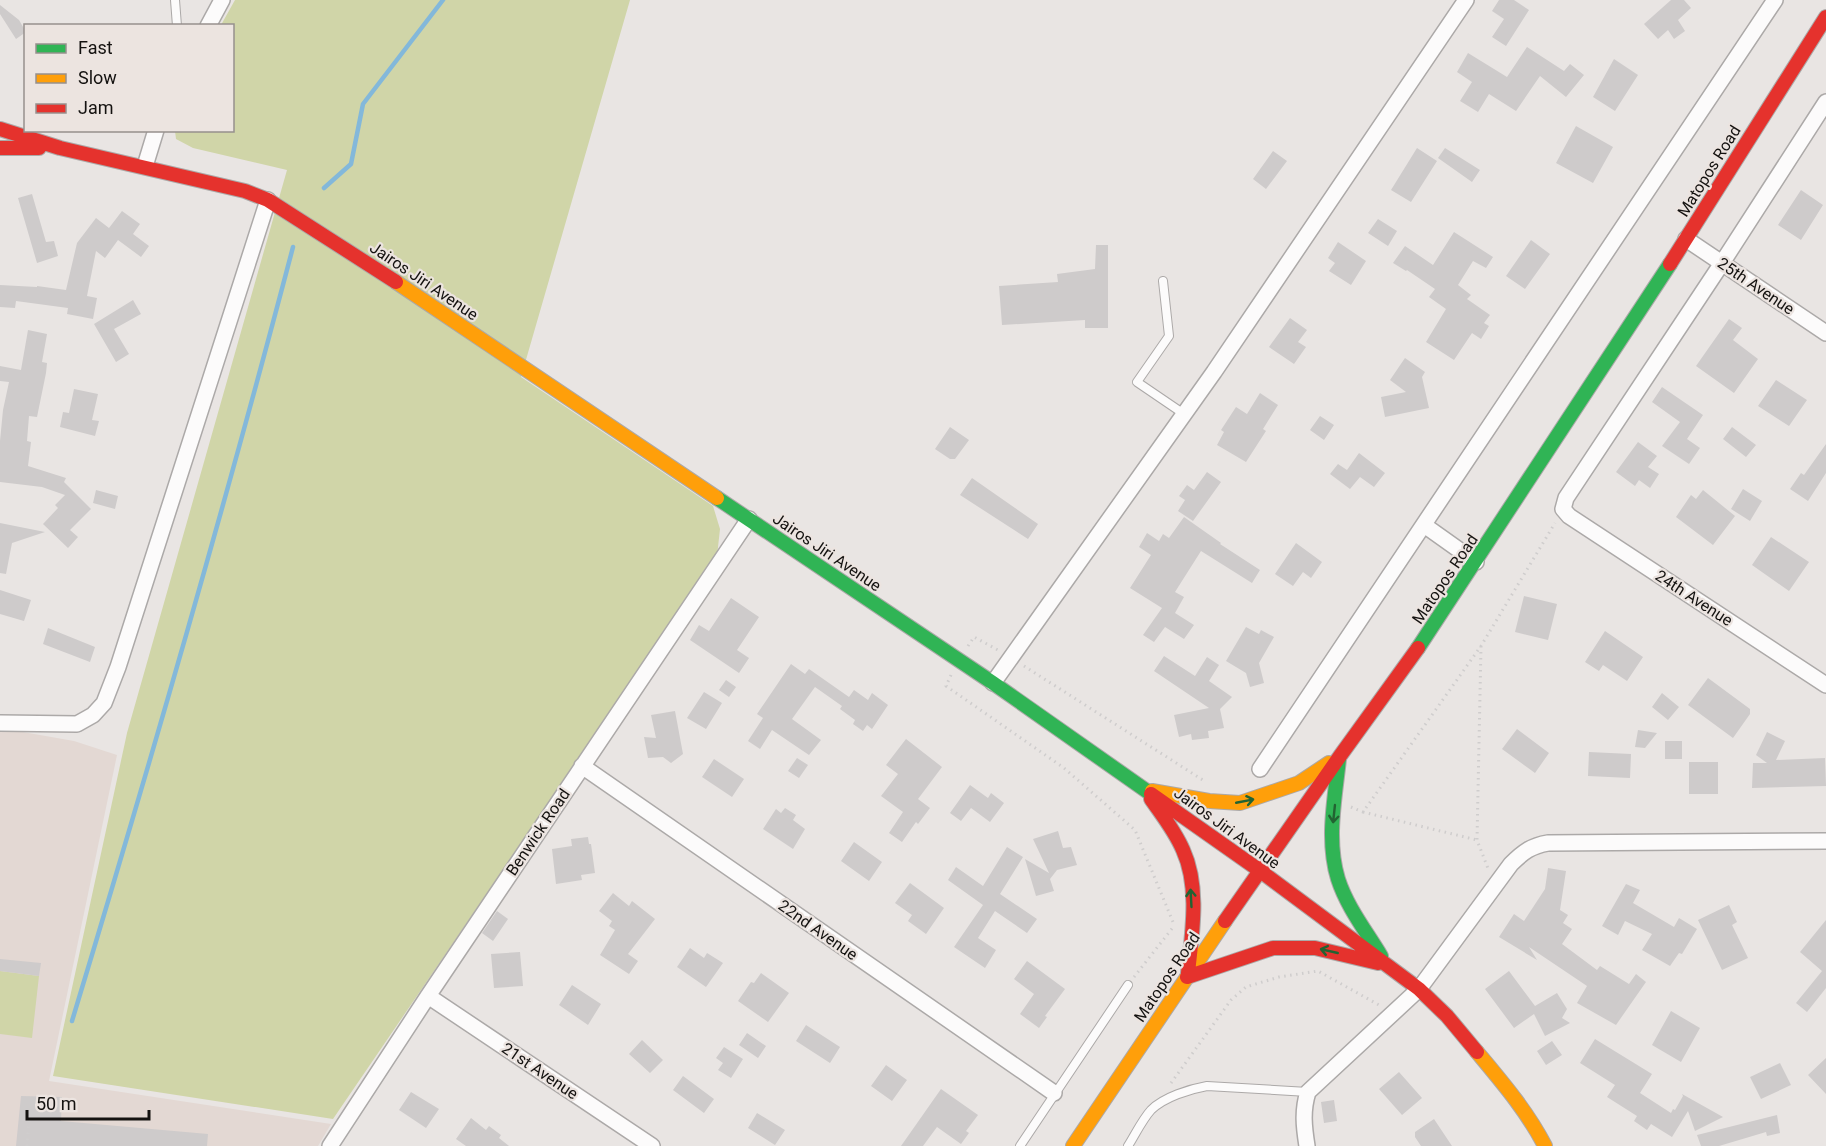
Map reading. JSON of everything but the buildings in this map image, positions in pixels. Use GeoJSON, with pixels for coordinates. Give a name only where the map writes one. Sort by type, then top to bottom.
{"type":"FeatureCollection","features":[{"type":"Feature","properties":{"kind":"main road","name":"Matopos Road"},"geometry":{"type":"LineString","coordinates":[[1073,1146],[1259,870],[1409,663],[1686,239],[1826,17]]}},
{"type":"Feature","properties":{"kind":"main road","name":"Jairos Jiri Avenue"},"geometry":{"type":"LineString","coordinates":[[0,129],[60,147],[245,191],[268,200],[342,246],[993,683],[1259,870],[1419,989],[1447,1016],[1521,1105],[1545,1146]]}},
{"type":"Feature","properties":{"kind":"main road"},"geometry":{"type":"LineString","coordinates":[[0,148],[60,147]]}},
{"type":"Feature","properties":{"kind":"main road"},"geometry":{"type":"LineString","coordinates":[[1146,790],[1202,800],[1240,803],[1299,783],[1340,756]]}},
{"type":"Feature","properties":{"kind":"main road"},"geometry":{"type":"LineString","coordinates":[[1340,756],[1332,849],[1335,868],[1350,904],[1386,965]]}},
{"type":"Feature","properties":{"kind":"main road"},"geometry":{"type":"LineString","coordinates":[[1146,790],[1185,853],[1192,895],[1192,939],[1187,977],[1273,948],[1315,948],[1386,965]]}},
{"type":"Feature","properties":{"kind":"street"},"geometry":{"type":"LineString","coordinates":[[209,24],[222,0]]}},
{"type":"Feature","properties":{"kind":"street"},"geometry":{"type":"LineString","coordinates":[[993,683],[1184,414],[1466,0]]}},
{"type":"Feature","properties":{"kind":"street"},"geometry":{"type":"LineString","coordinates":[[1260,769],[1775,0]]}},
{"type":"Feature","properties":{"kind":"street"},"geometry":{"type":"LineString","coordinates":[[1563,509],[1566,498],[1826,102]]}},
{"type":"Feature","properties":{"kind":"street"},"geometry":{"type":"LineString","coordinates":[[145,166],[155,132]]}},
{"type":"Feature","properties":{"kind":"street"},"geometry":{"type":"LineString","coordinates":[[0,723],[77,724],[93,715],[104,704],[122,655],[268,200]]}},
{"type":"Feature","properties":{"kind":"street","name":"25th Avenue"},"geometry":{"type":"LineString","coordinates":[[1686,239],[1826,333]]}},
{"type":"Feature","properties":{"kind":"street","name":"24th Avenue"},"geometry":{"type":"LineString","coordinates":[[1563,509],[1569,516],[1826,685]]}},
{"type":"Feature","properties":{"kind":"street","name":"Benwick Road"},"geometry":{"type":"LineString","coordinates":[[330,1146],[428,996],[749,519]]}},
{"type":"Feature","properties":{"kind":"street"},"geometry":{"type":"LineString","coordinates":[[1424,525],[1476,562]]}},
{"type":"Feature","properties":{"kind":"street","name":"22nd Avenue"},"geometry":{"type":"LineString","coordinates":[[582,766],[1054,1093]]}},
{"type":"Feature","properties":{"kind":"street"},"geometry":{"type":"LineString","coordinates":[[1307,1146],[1303,1120],[1308,1092],[1419,989],[1495,886],[1525,850],[1548,843],[1826,841]]}},
{"type":"Feature","properties":{"kind":"street","name":"21st Avenue"},"geometry":{"type":"LineString","coordinates":[[428,996],[652,1146]]}},
{"type":"Feature","properties":{"kind":"lane"},"geometry":{"type":"LineString","coordinates":[[175,0],[177,24]]}},
{"type":"Feature","properties":{"kind":"lane"},"geometry":{"type":"LineString","coordinates":[[1163,281],[1169,336],[1137,382],[1184,414]]}},
{"type":"Feature","properties":{"kind":"lane"},"geometry":{"type":"LineString","coordinates":[[1020,1146],[1128,985]]}},
{"type":"Feature","properties":{"kind":"lane"},"geometry":{"type":"LineString","coordinates":[[1128,1146],[1152,1110],[1178,1093],[1192,1088],[1208,1086],[1308,1092]]}},
{"type":"Feature","properties":{"kind":"path"},"geometry":{"type":"LineString","coordinates":[[1363,812],[1480,646],[1563,509]]}},
{"type":"Feature","properties":{"kind":"path"},"geometry":{"type":"LineString","coordinates":[[1174,926],[1135,830],[1064,768],[946,686],[974,637],[1011,657],[1210,784]]}},
{"type":"Feature","properties":{"kind":"path"},"geometry":{"type":"LineString","coordinates":[[1480,646],[1477,840],[1495,886]]}},
{"type":"Feature","properties":{"kind":"path"},"geometry":{"type":"LineString","coordinates":[[1335,801],[1363,812],[1477,840]]}},
{"type":"Feature","properties":{"kind":"path"},"geometry":{"type":"LineString","coordinates":[[1171,1083],[1231,1000],[1246,987],[1279,977],[1318,971],[1394,1013]]}},
{"type":"Feature","properties":{"kind":"path"},"geometry":{"type":"LineString","coordinates":[[27,1146],[29,1120]]}},
{"type":"Feature","properties":{"kind":"shaded area"},"geometry":{"type":"Polygon","coordinates":[[[0,728],[74,741],[117,755],[49,1081],[331,1124],[318,1146],[0,1146],[0,728]]]}},
{"type":"Feature","properties":{"kind":"green space"},"geometry":{"type":"Polygon","coordinates":[[[235,0],[630,0],[521,377],[713,506],[720,529],[717,556],[333,1119],[53,1076],[127,733],[287,170],[193,148],[176,139],[175,132],[234,132],[234,24],[222,24],[235,0]]]}},
{"type":"Feature","properties":{"kind":"green space"},"geometry":{"type":"Polygon","coordinates":[[[0,971],[39,976],[32,1038],[0,1034],[0,971]]]}},
{"type":"Feature","properties":{"kind":"waterway"},"geometry":{"type":"LineString","coordinates":[[324,188],[351,164],[363,104],[443,0]]}},
{"type":"Feature","properties":{"kind":"waterway"},"geometry":{"type":"LineString","coordinates":[[72,1021],[186,635],[293,247]]}},
{"type":"Feature","properties":{"kind":"traffic: fast"},"geometry":{"type":"LineString","coordinates":[[1418,648],[1670,264]]}},
{"type":"Feature","properties":{"kind":"traffic: fast"},"geometry":{"type":"LineString","coordinates":[[717,498],[993,683],[1151,794]]}},
{"type":"Feature","properties":{"kind":"traffic: fast"},"geometry":{"type":"LineString","coordinates":[[1339,759],[1332,819],[1334,864],[1346,899],[1381,956]]}},
{"type":"Feature","properties":{"kind":"traffic: slow"},"geometry":{"type":"LineString","coordinates":[[396,282],[717,498]]}},
{"type":"Feature","properties":{"kind":"traffic: slow"},"geometry":{"type":"LineString","coordinates":[[1152,791],[1209,801],[1240,803],[1299,783],[1329,763]]}},
{"type":"Feature","properties":{"kind":"traffic: slow"},"geometry":{"type":"LineString","coordinates":[[1073,1146],[1225,921]]}},
{"type":"Feature","properties":{"kind":"traffic: slow"},"geometry":{"type":"LineString","coordinates":[[1477,1052],[1522,1109],[1545,1146]]}},
{"type":"Feature","properties":{"kind":"traffic: jam"},"geometry":{"type":"LineString","coordinates":[[1670,264],[1826,17]]}},
{"type":"Feature","properties":{"kind":"traffic: jam"},"geometry":{"type":"LineString","coordinates":[[0,129],[60,148],[245,191],[268,200],[396,282]]}},
{"type":"Feature","properties":{"kind":"traffic: jam"},"geometry":{"type":"LineString","coordinates":[[0,148],[39,148]]}},
{"type":"Feature","properties":{"kind":"traffic: jam"},"geometry":{"type":"LineString","coordinates":[[1225,921],[1418,648]]}},
{"type":"Feature","properties":{"kind":"traffic: jam"},"geometry":{"type":"LineString","coordinates":[[1151,794],[1259,870],[1419,989],[1447,1016],[1477,1052]]}},
{"type":"Feature","properties":{"kind":"traffic: jam"},"geometry":{"type":"LineString","coordinates":[[1151,799],[1180,843],[1192,879],[1193,911],[1188,973]]}},
{"type":"Feature","properties":{"kind":"traffic: jam"},"geometry":{"type":"LineString","coordinates":[[1187,977],[1273,948],[1315,948],[1378,963]]}}]}
